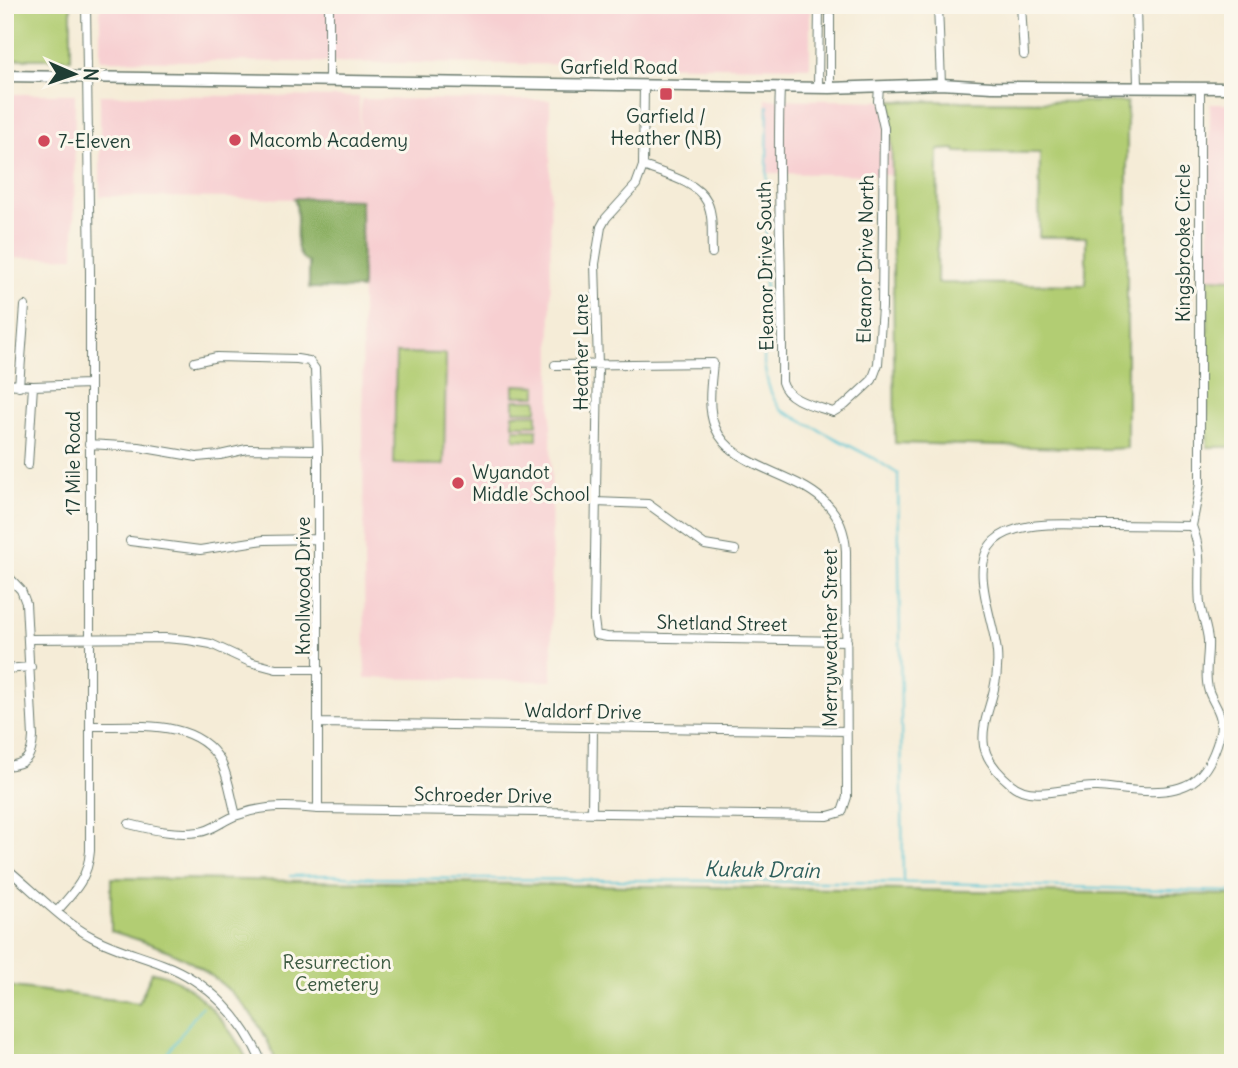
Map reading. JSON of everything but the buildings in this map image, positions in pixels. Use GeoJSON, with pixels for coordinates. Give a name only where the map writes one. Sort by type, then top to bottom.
{"type":"FeatureCollection","features":[{"type":"Feature","properties":{"kind":"main road","name":"Garfield Road"},"geometry":{"type":"LineString","coordinates":[[5,76],[824,88],[941,84],[992,87],[1233,88]]}},
{"type":"Feature","properties":{"kind":"street","name":"17 Mile Road"},"geometry":{"type":"LineString","coordinates":[[57,911],[81,884],[89,865],[86,5]]}},
{"type":"Feature","properties":{"kind":"street"},"geometry":{"type":"LineString","coordinates":[[329,5],[329,81]]}},
{"type":"Feature","properties":{"kind":"street"},"geometry":{"type":"LineString","coordinates":[[819,5],[824,88]]}},
{"type":"Feature","properties":{"kind":"street"},"geometry":{"type":"LineString","coordinates":[[824,88],[830,5]]}},
{"type":"Feature","properties":{"kind":"street"},"geometry":{"type":"LineString","coordinates":[[938,5],[941,84]]}},
{"type":"Feature","properties":{"kind":"street"},"geometry":{"type":"LineString","coordinates":[[1021,5],[1024,55]]}},
{"type":"Feature","properties":{"kind":"street"},"geometry":{"type":"LineString","coordinates":[[1138,86],[1136,5],[1144,5]]}},
{"type":"Feature","properties":{"kind":"street"},"geometry":{"type":"LineString","coordinates":[[819,19],[830,19]]}},
{"type":"Feature","properties":{"kind":"street","name":"Heather Lane"},"geometry":{"type":"LineString","coordinates":[[596,635],[598,235],[606,218],[636,185],[643,166],[644,85]]}},
{"type":"Feature","properties":{"kind":"street","name":"Eleanor Drive South"},"geometry":{"type":"LineString","coordinates":[[780,87],[778,148],[783,295],[782,382],[790,395],[833,412]]}},
{"type":"Feature","properties":{"kind":"street","name":"Eleanor Drive North"},"geometry":{"type":"LineString","coordinates":[[833,412],[845,405],[872,380],[878,364],[882,307],[884,141],[879,87]]}},
{"type":"Feature","properties":{"kind":"street","name":"Kingsbrooke Circle"},"geometry":{"type":"LineString","coordinates":[[1192,526],[1199,493],[1200,88]]}},
{"type":"Feature","properties":{"kind":"street"},"geometry":{"type":"LineString","coordinates":[[643,166],[693,186],[706,201],[711,220],[712,253]]}},
{"type":"Feature","properties":{"kind":"street"},"geometry":{"type":"LineString","coordinates":[[19,386],[25,306]]}},
{"type":"Feature","properties":{"kind":"street","name":"Knollwood Drive"},"geometry":{"type":"LineString","coordinates":[[195,362],[217,357],[297,359],[312,364],[316,374],[318,809]]}},
{"type":"Feature","properties":{"kind":"street","name":"Merryweather Street"},"geometry":{"type":"LineString","coordinates":[[598,365],[713,363],[712,417],[719,435],[731,448],[814,492],[827,502],[835,513],[846,547],[847,797],[842,812]]}},
{"type":"Feature","properties":{"kind":"street"},"geometry":{"type":"LineString","coordinates":[[555,365],[598,365]]}},
{"type":"Feature","properties":{"kind":"street"},"geometry":{"type":"LineString","coordinates":[[5,384],[89,384]]}},
{"type":"Feature","properties":{"kind":"street"},"geometry":{"type":"LineString","coordinates":[[28,465],[33,386]]}},
{"type":"Feature","properties":{"kind":"street"},"geometry":{"type":"LineString","coordinates":[[89,444],[139,447],[197,457],[253,449],[318,450]]}},
{"type":"Feature","properties":{"kind":"street"},"geometry":{"type":"LineString","coordinates":[[595,502],[648,504],[705,545],[735,550]]}},
{"type":"Feature","properties":{"kind":"street"},"geometry":{"type":"LineString","coordinates":[[1192,526],[1202,564],[1200,604],[1208,638],[1208,689],[1221,721],[1203,772],[1189,783],[1149,792],[1094,787],[1034,793],[1013,786],[990,761],[983,739],[997,667],[995,641],[981,573],[986,552],[1002,535],[1029,527],[1192,526]]}},
{"type":"Feature","properties":{"kind":"street"},"geometry":{"type":"LineString","coordinates":[[130,541],[200,550],[264,540],[318,539]]}},
{"type":"Feature","properties":{"kind":"street"},"geometry":{"type":"LineString","coordinates":[[5,573],[24,596],[31,667],[32,751],[24,762],[5,766]]}},
{"type":"Feature","properties":{"kind":"street","name":"Shetland Street"},"geometry":{"type":"LineString","coordinates":[[596,635],[847,641]]}},
{"type":"Feature","properties":{"kind":"street"},"geometry":{"type":"LineString","coordinates":[[29,639],[89,637],[200,641],[250,662],[276,669],[319,669]]}},
{"type":"Feature","properties":{"kind":"street"},"geometry":{"type":"LineString","coordinates":[[5,669],[31,667]]}},
{"type":"Feature","properties":{"kind":"street","name":"Waldorf Drive"},"geometry":{"type":"LineString","coordinates":[[319,723],[847,731]]}},
{"type":"Feature","properties":{"kind":"street"},"geometry":{"type":"LineString","coordinates":[[90,726],[166,728],[185,731],[201,739],[221,761],[236,815]]}},
{"type":"Feature","properties":{"kind":"street"},"geometry":{"type":"LineString","coordinates":[[592,812],[593,727]]}},
{"type":"Feature","properties":{"kind":"street","name":"Schroeder Drive"},"geometry":{"type":"LineString","coordinates":[[129,824],[165,833],[200,832],[236,815],[261,808],[288,806],[318,809],[828,816],[842,812]]}},
{"type":"Feature","properties":{"kind":"street"},"geometry":{"type":"LineString","coordinates":[[5,867],[91,937],[166,965],[206,988],[239,1023],[262,1063]]}},
{"type":"Feature","properties":{"kind":"shaded area"},"geometry":{"type":"Polygon","coordinates":[[[100,5],[810,5],[810,67],[100,60],[100,5]]]}},
{"type":"Feature","properties":{"kind":"shaded area"},"geometry":{"type":"Polygon","coordinates":[[[5,94],[75,94],[74,257],[5,258],[5,94]]]}},
{"type":"Feature","properties":{"kind":"shaded area","name":"Wyandot Middle School"},"geometry":{"type":"Polygon","coordinates":[[[100,95],[359,97],[360,143],[361,99],[550,100],[552,681],[365,678],[361,200],[100,196],[100,95]]]}},
{"type":"Feature","properties":{"kind":"shaded area"},"geometry":{"type":"Polygon","coordinates":[[[766,99],[891,101],[892,175],[767,173],[766,99]]]}},
{"type":"Feature","properties":{"kind":"shaded area"},"geometry":{"type":"Polygon","coordinates":[[[1210,104],[1233,104],[1233,279],[1208,278],[1210,104]]]}},
{"type":"Feature","properties":{"kind":"green space"},"geometry":{"type":"Polygon","coordinates":[[[5,5],[71,5],[71,59],[5,59],[5,5]]]}},
{"type":"Feature","properties":{"kind":"green space"},"geometry":{"type":"Polygon","coordinates":[[[891,101],[1127,102],[1127,448],[895,443],[891,101]],[[955,149],[938,150],[937,283],[1086,285],[1086,237],[1039,237],[1040,153],[956,152],[955,149]]]}},
{"type":"Feature","properties":{"kind":"green space"},"geometry":{"type":"Polygon","coordinates":[[[294,198],[361,200],[362,289],[309,288],[309,263],[302,258],[297,243],[294,198]]]}},
{"type":"Feature","properties":{"kind":"green space"},"geometry":{"type":"Polygon","coordinates":[[[1208,278],[1233,279],[1233,447],[1207,447],[1208,278]]]}},
{"type":"Feature","properties":{"kind":"green space"},"geometry":{"type":"Polygon","coordinates":[[[396,353],[446,354],[444,465],[394,464],[396,353]]]}},
{"type":"Feature","properties":{"kind":"green space"},"geometry":{"type":"Polygon","coordinates":[[[514,385],[537,386],[537,396],[514,396],[514,385]]]}},
{"type":"Feature","properties":{"kind":"green space"},"geometry":{"type":"Polygon","coordinates":[[[514,400],[537,400],[537,411],[514,411],[514,400]]]}},
{"type":"Feature","properties":{"kind":"green space"},"geometry":{"type":"Polygon","coordinates":[[[513,414],[537,414],[537,425],[513,425],[513,414]]]}},
{"type":"Feature","properties":{"kind":"green space"},"geometry":{"type":"Polygon","coordinates":[[[514,429],[537,429],[537,440],[514,439],[514,429]]]}},
{"type":"Feature","properties":{"kind":"green space","name":"Resurrection Cemetery"},"geometry":{"type":"Polygon","coordinates":[[[111,878],[1233,895],[1233,1063],[276,1063],[258,1024],[231,992],[214,978],[178,955],[111,931],[111,878]]]}},
{"type":"Feature","properties":{"kind":"green space"},"geometry":{"type":"Polygon","coordinates":[[[152,972],[182,983],[209,1006],[242,1049],[249,1063],[5,1063],[5,986],[139,1003],[152,972]]]}},
{"type":"Feature","properties":{"kind":"waterway"},"geometry":{"type":"LineString","coordinates":[[768,106],[764,364],[770,388],[781,410],[898,474],[903,882]]}},
{"type":"Feature","properties":{"kind":"waterway","name":"Kukuk Drain"},"geometry":{"type":"LineString","coordinates":[[290,876],[940,883],[1233,892]]}},
{"type":"Feature","properties":{"kind":"waterway","name":"Kukuk Drain"},"geometry":{"type":"LineString","coordinates":[[160,1063],[202,1006]]}},
{"type":"Feature","properties":{"kind":"place","name":"Garfield / Heather (NB)"},"geometry":{"type":"Point","coordinates":[666,94]}},
{"type":"Feature","properties":{"kind":"place","name":"Macomb Academy"},"geometry":{"type":"Point","coordinates":[235,140]}},
{"type":"Feature","properties":{"kind":"place","name":"7-Eleven"},"geometry":{"type":"Point","coordinates":[44,141]}},
{"type":"Feature","properties":{"kind":"place","name":"Wyandot Middle School"},"geometry":{"type":"Point","coordinates":[458,483]}}]}
